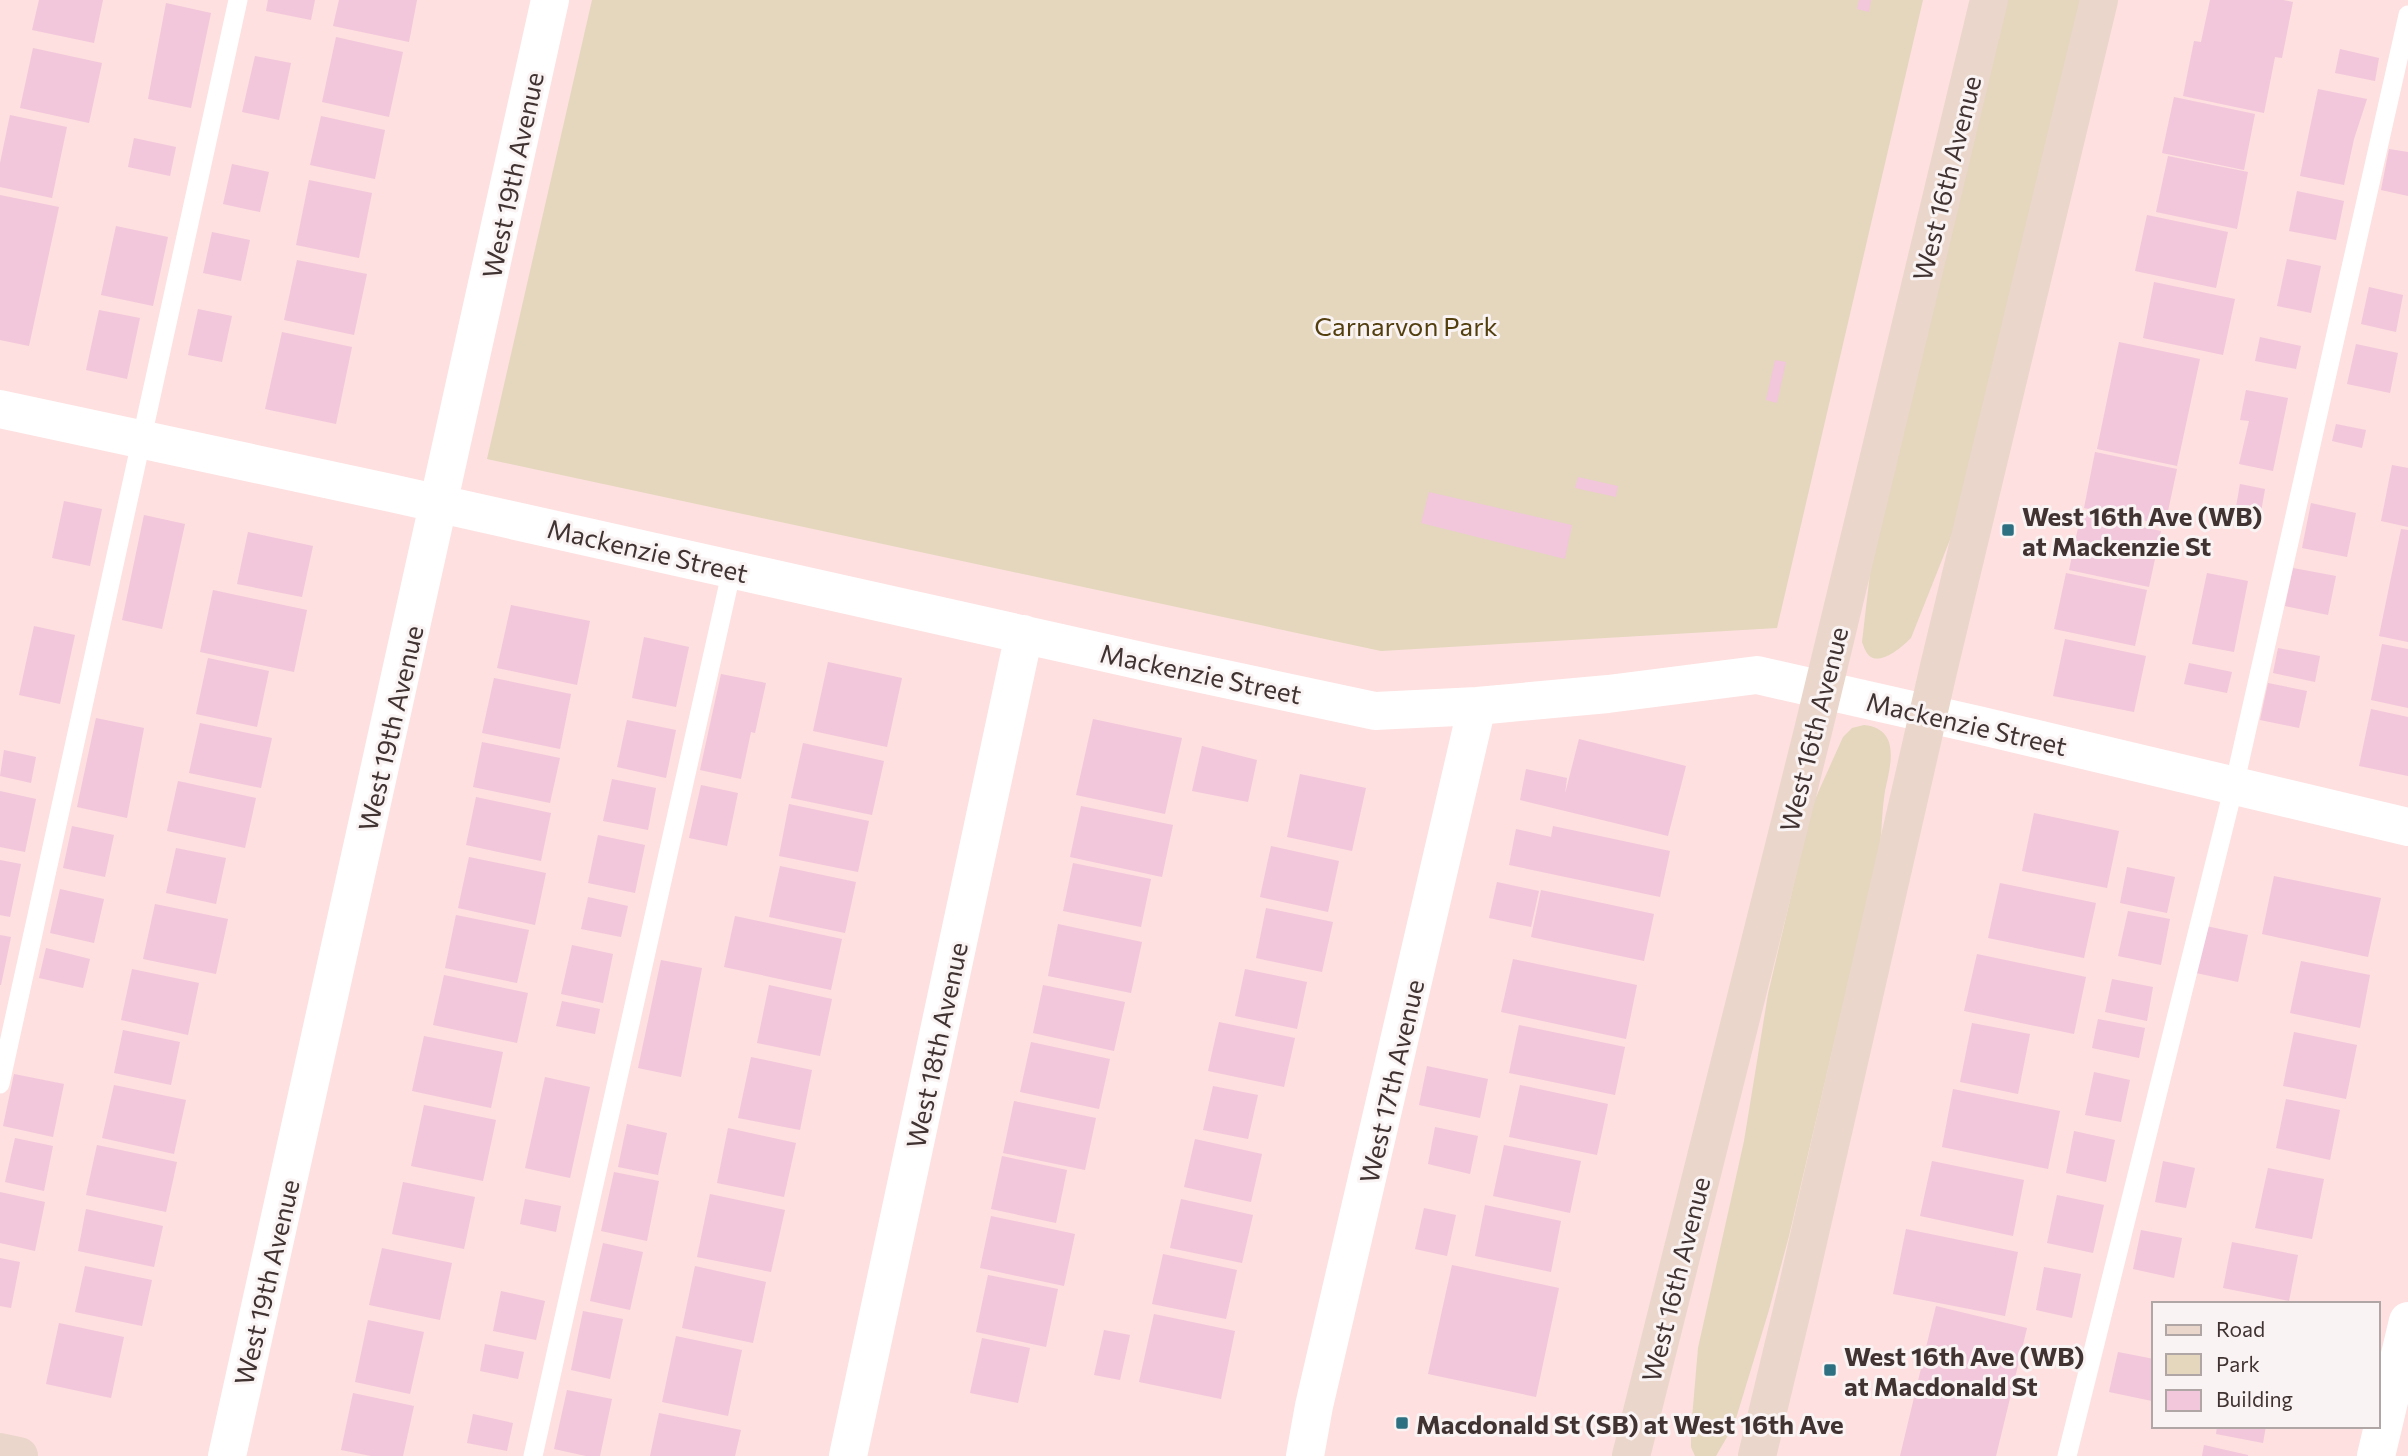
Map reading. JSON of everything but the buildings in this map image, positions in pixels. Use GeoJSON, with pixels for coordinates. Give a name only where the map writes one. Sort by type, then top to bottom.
{"type":"FeatureCollection","features":[{"type":"Feature","properties":{"kind":"main road","name":"West 16th Avenue"},"geometry":{"type":"LineString","coordinates":[[1631,1456],[1823,689],[1989,0]]}},
{"type":"Feature","properties":{"kind":"main road"},"geometry":{"type":"LineString","coordinates":[[1757,1456],[1800,1280],[1929,713],[2099,0]]}},
{"type":"Feature","properties":{"kind":"main road"},"geometry":{"type":"LineString","coordinates":[[0,1452],[19,1456]]}},
{"type":"Feature","properties":{"kind":"street","name":"West 19th Avenue"},"geometry":{"type":"LineString","coordinates":[[227,1456],[550,0]]}},
{"type":"Feature","properties":{"kind":"street","name":"Mackenzie Street"},"geometry":{"type":"LineString","coordinates":[[0,409],[1375,710],[1477,706],[1608,694],[1757,675],[1929,713],[2408,827]]}},
{"type":"Feature","properties":{"kind":"street","name":"West 18th Avenue"},"geometry":{"type":"LineString","coordinates":[[848,1456],[1024,634]]}},
{"type":"Feature","properties":{"kind":"street","name":"West 17th Avenue"},"geometry":{"type":"LineString","coordinates":[[1306,1456],[1314,1406],[1477,706]]}},
{"type":"Feature","properties":{"kind":"street"},"geometry":{"type":"LineString","coordinates":[[2376,1456],[2408,1321]]}},
{"type":"Feature","properties":{"kind":"lane"},"geometry":{"type":"LineString","coordinates":[[0,1084],[239,0]]}},
{"type":"Feature","properties":{"kind":"lane"},"geometry":{"type":"LineString","coordinates":[[2067,1456],[2234,786],[2408,15]]}},
{"type":"Feature","properties":{"kind":"lane"},"geometry":{"type":"LineString","coordinates":[[533,1456],[732,569]]}},
{"type":"Feature","properties":{"kind":"green space","name":"Carnarvon Park"},"geometry":{"type":"Polygon","coordinates":[[[592,0],[1923,0],[1777,628],[1381,651],[487,459],[592,0]]]}},
{"type":"Feature","properties":{"kind":"green space"},"geometry":{"type":"Polygon","coordinates":[[[2000,0],[2081,0],[1959,517],[1911,638],[1892,653],[1876,659],[1868,654],[1862,642],[1876,522],[2000,0]]]}},
{"type":"Feature","properties":{"kind":"green space"},"geometry":{"type":"Polygon","coordinates":[[[1864,725],[1876,728],[1884,734],[1891,750],[1880,846],[1789,1236],[1769,1310],[1734,1425],[1716,1456],[1695,1456],[1691,1447],[1691,1430],[1698,1348],[1744,1141],[1768,994],[1812,806],[1843,737],[1852,728],[1864,725]]]}},
{"type":"Feature","properties":{"kind":"place","name":"West 16th Ave (WB) at Mackenzie St"},"geometry":{"type":"Point","coordinates":[2008,530]}},
{"type":"Feature","properties":{"kind":"place","name":"West 16th Ave (WB) at Macdonald St"},"geometry":{"type":"Point","coordinates":[1830,1370]}},
{"type":"Feature","properties":{"kind":"place","name":"Macdonald St (SB) at West 16th Ave"},"geometry":{"type":"Point","coordinates":[1402,1423]}}]}
